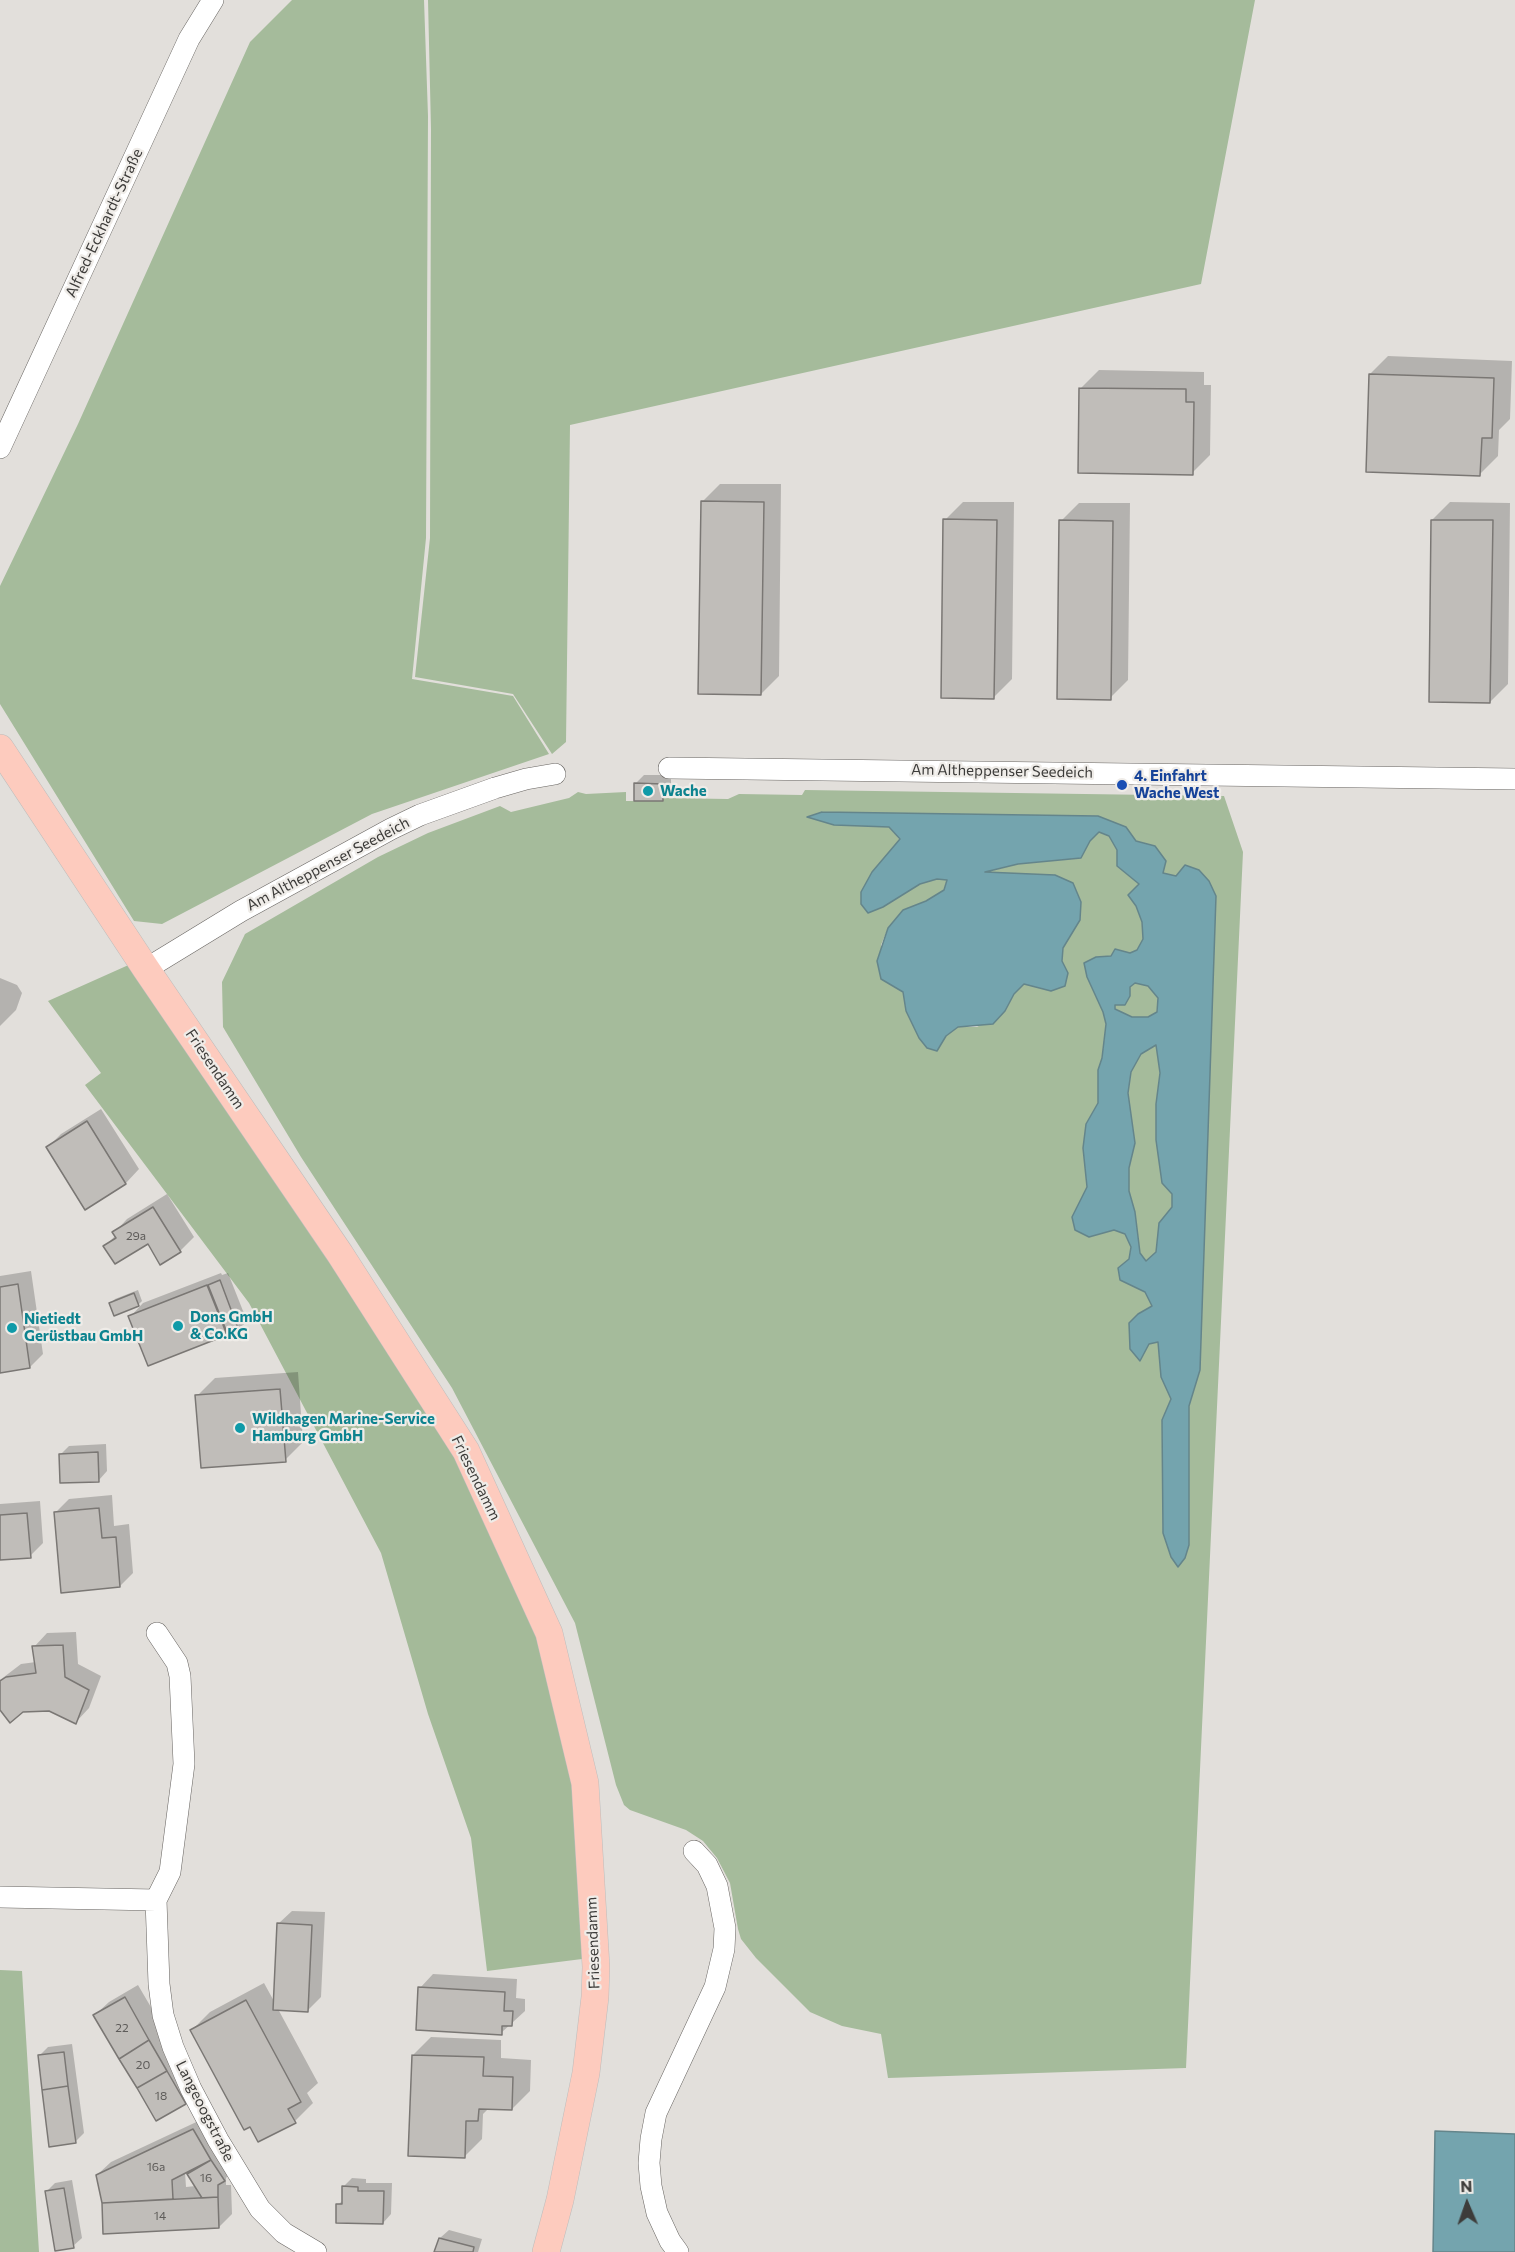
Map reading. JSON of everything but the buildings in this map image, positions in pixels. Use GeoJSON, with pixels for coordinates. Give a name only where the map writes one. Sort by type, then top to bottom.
{"type":"FeatureCollection","features":[{"type":"Feature","properties":{"kind":"main road","name":"Friesendamm"},"geometry":{"type":"LineString","coordinates":[[0,748],[146,969],[340,1254],[466,1451],[549,1633],[585,1783],[596,1967],[593,2026],[586,2073],[560,2200],[546,2252]]}},
{"type":"Feature","properties":{"kind":"street","name":"Alfred-Eckhardt-Straße"},"geometry":{"type":"LineString","coordinates":[[0,448],[189,39],[213,0]]}},
{"type":"Feature","properties":{"kind":"street","name":"Am Altheppenser Seedeich"},"geometry":{"type":"LineString","coordinates":[[669,768],[1515,779]]}},
{"type":"Feature","properties":{"kind":"street","name":"Am Altheppenser Seedeich"},"geometry":{"type":"LineString","coordinates":[[146,969],[241,911],[391,829],[429,812],[495,788],[555,774]]}},
{"type":"Feature","properties":{"kind":"street","name":"Langeoogstraße"},"geometry":{"type":"LineString","coordinates":[[157,1633],[177,1663],[180,1676],[184,1764],[170,1872],[156,1900],[159,1984],[163,2015],[190,2089],[260,2209],[284,2233],[316,2252]]}},
{"type":"Feature","properties":{"kind":"street"},"geometry":{"type":"LineString","coordinates":[[678,2252],[670,2241],[657,2213],[650,2174],[651,2139],[656,2113],[715,1987],[724,1949],[725,1928],[717,1886],[706,1865],[694,1851]]}},
{"type":"Feature","properties":{"kind":"street"},"geometry":{"type":"LineString","coordinates":[[0,1897],[156,1900]]}},
{"type":"Feature","properties":{"kind":"green space"},"geometry":{"type":"Polygon","coordinates":[[[292,0],[424,0],[428,116],[426,538],[412,679],[513,696],[549,754],[372,814],[162,924],[134,921],[0,704],[0,586],[78,424],[250,42],[292,0]]]}},
{"type":"Feature","properties":{"kind":"green space"},"geometry":{"type":"Polygon","coordinates":[[[428,0],[1255,0],[1201,284],[570,425],[566,742],[552,754],[513,694],[415,677],[430,538],[431,129],[428,0]]]}},
{"type":"Feature","properties":{"kind":"green space"},"geometry":{"type":"Polygon","coordinates":[[[805,790],[1224,796],[1243,852],[1186,2068],[888,2078],[881,2034],[842,2026],[810,2012],[756,1958],[741,1939],[730,1883],[717,1858],[703,1841],[686,1830],[630,1810],[624,1805],[616,1785],[575,1623],[452,1388],[301,1157],[223,1027],[222,982],[245,934],[378,857],[428,833],[500,806],[511,812],[569,798],[578,792],[586,794],[626,792],[626,801],[662,801],[663,798],[728,799],[739,794],[802,795],[805,790]],[[822,812],[808,817],[889,827],[900,840],[872,872],[883,907],[920,884],[937,879],[947,879],[944,890],[926,901],[903,910],[888,928],[881,945],[882,979],[903,992],[906,1011],[946,1036],[958,1027],[977,1027],[1005,1011],[1014,994],[1024,984],[1051,991],[1062,961],[1063,948],[1080,920],[1081,902],[1073,883],[1055,875],[982,873],[1018,864],[1081,858],[1090,841],[1099,832],[1109,836],[1117,850],[1117,866],[1139,884],[1136,906],[1142,922],[1143,939],[1137,950],[1130,953],[1115,949],[1111,956],[1096,957],[1084,963],[1087,977],[1106,1024],[1102,1058],[1098,1070],[1098,1103],[1086,1124],[1083,1148],[1089,1237],[1114,1230],[1125,1234],[1131,1247],[1129,1259],[1152,1306],[1138,1314],[1149,1344],[1158,1342],[1161,1377],[1171,1399],[1162,1420],[1163,1533],[1171,1557],[1189,1545],[1189,1406],[1176,876],[1163,873],[1155,846],[1136,841],[1126,827],[1098,816],[822,812]]]}},
{"type":"Feature","properties":{"kind":"green space"},"geometry":{"type":"Polygon","coordinates":[[[133,963],[459,1454],[541,1636],[578,1784],[590,1958],[487,1971],[471,1838],[428,1714],[381,1553],[249,1303],[85,1085],[101,1073],[48,1001],[133,963]]]}},
{"type":"Feature","properties":{"kind":"green space"},"geometry":{"type":"Polygon","coordinates":[[[1135,983],[1148,986],[1158,998],[1157,1012],[1148,1017],[1132,1017],[1115,1009],[1115,1005],[1130,996],[1130,987],[1135,983]]]}},
{"type":"Feature","properties":{"kind":"green space"},"geometry":{"type":"Polygon","coordinates":[[[1156,1045],[1160,1073],[1156,1104],[1172,1194],[1172,1207],[1159,1223],[1156,1252],[1146,1261],[1140,1253],[1135,1212],[1129,1191],[1129,1168],[1135,1143],[1128,1093],[1131,1072],[1141,1054],[1156,1045]]]}},
{"type":"Feature","properties":{"kind":"green space"},"geometry":{"type":"Polygon","coordinates":[[[0,1970],[22,1971],[39,2252],[0,2252],[0,1970]]]}},
{"type":"Feature","properties":{"kind":"water"},"geometry":{"type":"Polygon","coordinates":[[[822,812],[1098,816],[1126,827],[1136,841],[1155,846],[1166,861],[1163,873],[1176,876],[1185,865],[1199,870],[1209,881],[1216,896],[1200,1370],[1189,1406],[1189,1545],[1185,1558],[1178,1567],[1171,1557],[1163,1533],[1162,1420],[1171,1399],[1161,1377],[1158,1342],[1149,1344],[1140,1361],[1130,1349],[1129,1323],[1138,1314],[1152,1306],[1145,1292],[1120,1280],[1118,1268],[1129,1259],[1131,1247],[1125,1234],[1114,1230],[1089,1237],[1075,1230],[1072,1217],[1087,1187],[1083,1148],[1086,1124],[1098,1103],[1098,1070],[1102,1058],[1106,1024],[1087,977],[1084,963],[1096,957],[1111,956],[1115,949],[1130,953],[1137,950],[1143,939],[1142,922],[1136,906],[1128,895],[1139,884],[1117,866],[1117,850],[1109,836],[1099,832],[1090,841],[1081,858],[1018,864],[985,872],[1055,875],[1073,883],[1081,902],[1080,920],[1063,948],[1062,961],[1068,973],[1065,986],[1051,991],[1024,984],[993,1024],[958,1027],[946,1036],[937,1051],[927,1048],[919,1038],[906,1011],[903,992],[881,979],[877,961],[888,928],[903,910],[926,901],[944,890],[947,880],[937,879],[920,884],[883,907],[868,913],[861,904],[861,892],[872,872],[900,839],[889,827],[834,825],[807,817],[822,812]],[[1135,983],[1130,987],[1130,996],[1125,1005],[1115,1005],[1115,1009],[1132,1017],[1148,1017],[1157,1012],[1158,998],[1148,986],[1135,983]],[[1156,1045],[1141,1054],[1131,1072],[1128,1093],[1135,1143],[1129,1168],[1129,1191],[1135,1212],[1140,1253],[1146,1261],[1156,1252],[1159,1223],[1172,1207],[1172,1194],[1162,1183],[1156,1140],[1156,1104],[1160,1073],[1156,1045]]]}},
{"type":"Feature","properties":{"kind":"water"},"geometry":{"type":"Polygon","coordinates":[[[1435,2131],[1515,2134],[1515,2252],[1433,2252],[1435,2131]]]}},
{"type":"Feature","properties":{"kind":"place","name":"4. Einfahrt Wache West"},"geometry":{"type":"Point","coordinates":[1122,785]}},
{"type":"Feature","properties":{"kind":"place","name":"Wache"},"geometry":{"type":"Point","coordinates":[648,791]}},
{"type":"Feature","properties":{"kind":"place","name":"Dons GmbH & Co.KG"},"geometry":{"type":"Point","coordinates":[178,1326]}},
{"type":"Feature","properties":{"kind":"place","name":"Nietiedt Gerüstbau GmbH"},"geometry":{"type":"Point","coordinates":[12,1328]}},
{"type":"Feature","properties":{"kind":"place","name":"Wildhagen Marine-Service Hamburg GmbH"},"geometry":{"type":"Point","coordinates":[240,1428]}}]}
